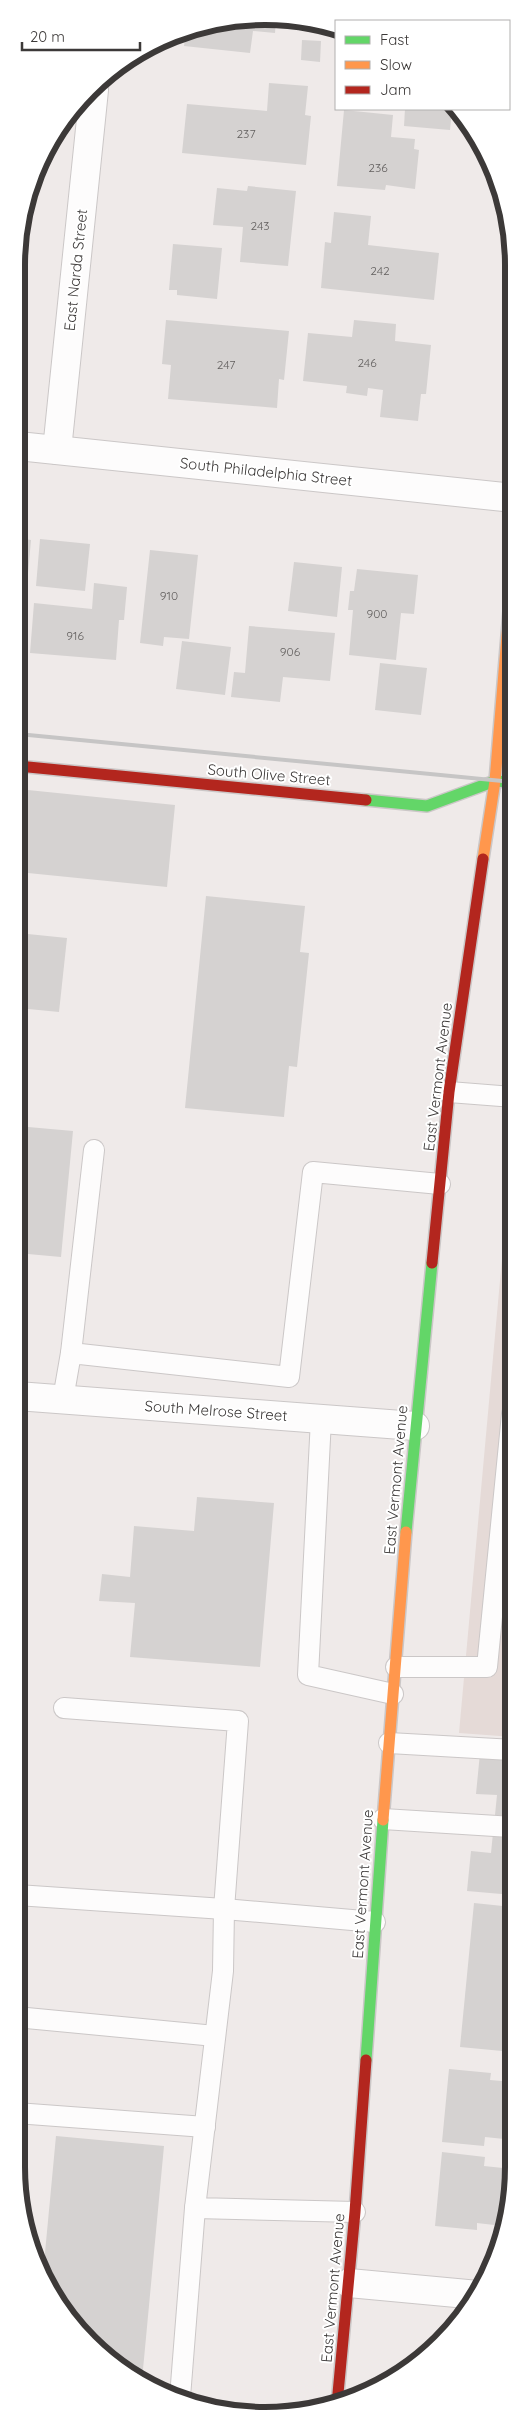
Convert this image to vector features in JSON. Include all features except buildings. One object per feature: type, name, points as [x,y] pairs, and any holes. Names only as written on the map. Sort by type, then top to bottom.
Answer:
[{"type":"street","name":"East Narda Street","points":[[57,450],[93,97]]},
{"type":"street","name":"South Philadelphia Street","points":[[25,447],[505,497]]},
{"type":"street","name":"East Vermont Avenue","points":[[338,2395],[355,2212],[375,1922],[415,1426],[449,1092],[495,781],[505,660]]},
{"type":"street","name":"South Olive Street","points":[[25,767],[427,806],[495,781],[505,782]]},
{"type":"street","name":"South Melrose Street","points":[[25,1397],[415,1426]]},
{"type":"street","points":[[349,2283],[469,2294]]},
{"type":"lane","points":[[449,1092],[505,1096]]},
{"type":"lane","points":[[63,1399],[71,1353],[94,1150]]},
{"type":"lane","points":[[71,1353],[289,1377],[313,1172],[440,1184]]},
{"type":"lane","points":[[321,1419],[308,1675],[393,1694]]},
{"type":"lane","points":[[396,1667],[488,1667],[505,1488]]},
{"type":"lane","points":[[64,1708],[238,1720],[224,1909],[223,1971],[195,2208],[180,2391]]},
{"type":"lane","points":[[389,1743],[505,1750]]},
{"type":"lane","points":[[383,1819],[505,1827]]},
{"type":"lane","points":[[25,1896],[224,1909],[375,1922]]},
{"type":"lane","points":[[25,2017],[215,2036]]},
{"type":"lane","points":[[25,2114],[205,2127]]},
{"type":"lane","points":[[195,2208],[355,2212]]},
{"type":"shaded area","points":[[505,1225],[505,1736],[459,1733]]},
{"type":"railway","points":[[25,735],[505,781]]},
{"type":"traffic: fast","points":[[366,800],[427,806],[495,781],[505,782]]},
{"type":"traffic: fast","points":[[406,1532],[432,1263]]},
{"type":"traffic: fast","points":[[366,2060],[383,1820]]},
{"type":"traffic: slow","points":[[483,859],[495,781],[505,660]]},
{"type":"traffic: slow","points":[[383,1820],[406,1532]]},
{"type":"traffic: jam","points":[[25,767],[366,800]]},
{"type":"traffic: jam","points":[[432,1263],[449,1092],[483,859]]},
{"type":"traffic: jam","points":[[338,2395],[355,2212],[366,2060]]}]
